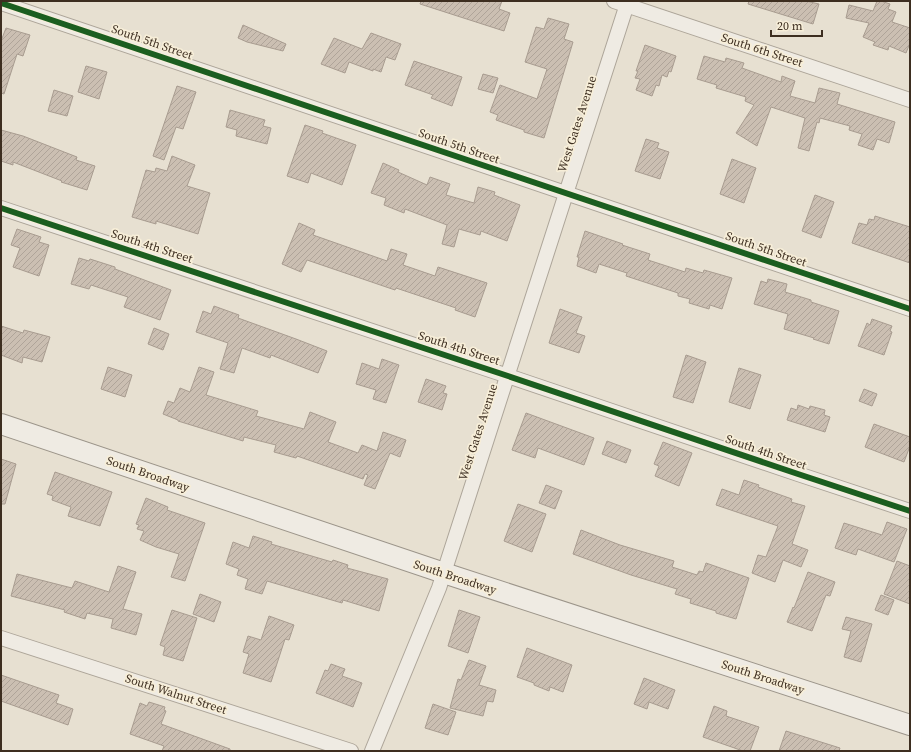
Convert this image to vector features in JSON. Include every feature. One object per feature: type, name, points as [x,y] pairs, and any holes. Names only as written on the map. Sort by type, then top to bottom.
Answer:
[{"type":"street","name":"South 6th Street","points":[[623,2],[910,100]]},
{"type":"street","name":"West Gates Avenue","points":[[372,751],[439,588],[566,194],[623,2]]},
{"type":"street","name":"South 5th Street","points":[[1,3],[910,309]]},
{"type":"street","name":"South 4th Street","points":[[1,208],[910,511]]},
{"type":"street","name":"South Broadway","points":[[1,424],[444,573],[910,725]]},
{"type":"street","name":"South Walnut Street","points":[[1,638],[351,751]]},
{"type":"building","points":[[421,1],[502,1],[499,9],[510,13],[504,31],[420,4]]},
{"type":"building","points":[[749,1],[806,1],[819,4],[813,24],[748,4]]},
{"type":"building","points":[[877,1],[890,4],[888,9],[896,12],[892,22],[910,28],[910,43],[906,53],[889,46],[888,50],[873,45],[875,42],[863,37],[869,23],[846,18],[849,5],[873,11]]},
{"type":"building","points":[[548,18],[569,24],[564,39],[573,42],[544,138],[524,132],[524,130],[496,120],[498,115],[490,112],[500,85],[537,99],[547,69],[525,62],[536,27],[544,29]]},
{"type":"building","points":[[243,25],[286,44],[283,51],[247,42],[238,38]]},
{"type":"building","points":[[6,28],[30,35],[23,56],[17,54],[4,94],[1,93],[1,41]]},
{"type":"building","points":[[371,33],[401,44],[395,60],[386,57],[381,72],[373,69],[373,71],[349,62],[345,73],[321,64],[334,38],[362,49]]},
{"type":"building","points":[[645,45],[676,56],[671,72],[669,71],[667,77],[662,75],[659,86],[656,85],[652,96],[636,90],[640,79],[635,78],[638,71],[636,71]]},
{"type":"building","points":[[704,56],[725,62],[726,58],[744,63],[742,68],[781,82],[782,76],[795,81],[790,96],[815,103],[819,88],[840,93],[837,104],[895,122],[889,143],[877,139],[873,150],[858,145],[862,134],[849,130],[850,126],[820,118],[819,123],[817,122],[809,151],[798,148],[805,118],[771,107],[757,146],[736,133],[754,105],[745,101],[746,97],[716,88],[717,85],[697,79]]},
{"type":"building","points":[[414,61],[462,77],[452,106],[431,98],[433,95],[405,85]]},
{"type":"building","points":[[86,66],[107,72],[99,99],[78,92]]},
{"type":"building","points":[[483,74],[498,78],[493,93],[478,89]]},
{"type":"building","points":[[177,86],[196,92],[183,129],[176,127],[164,160],[153,156]]},
{"type":"building","points":[[54,90],[73,96],[67,116],[48,111]]},
{"type":"building","points":[[230,110],[265,120],[263,126],[271,128],[267,144],[236,136],[237,130],[226,127]]},
{"type":"building","points":[[305,125],[323,131],[322,133],[356,145],[342,185],[311,173],[308,183],[287,176]]},
{"type":"building","points":[[1,130],[23,136],[77,157],[76,160],[95,166],[87,190],[61,182],[62,181],[13,162],[13,165],[1,161]]},
{"type":"building","points":[[646,139],[659,143],[657,148],[669,152],[660,179],[635,171]]},
{"type":"building","points":[[172,156],[195,165],[187,186],[210,193],[198,234],[156,221],[156,224],[132,217],[146,170],[155,172],[156,168],[167,171]]},
{"type":"building","points":[[732,159],[756,168],[744,203],[720,194]]},
{"type":"building","points":[[383,163],[399,170],[398,172],[427,185],[430,177],[450,184],[446,195],[474,203],[478,187],[495,192],[494,195],[520,205],[507,241],[481,231],[480,235],[459,229],[454,247],[442,244],[447,225],[405,209],[404,213],[384,205],[386,198],[371,193]]},
{"type":"building","points":[[815,195],[834,202],[821,238],[802,231]]},
{"type":"building","points":[[875,216],[910,227],[910,263],[852,243],[859,223],[867,225],[869,219],[874,220]]},
{"type":"building","points":[[299,223],[315,230],[313,235],[387,261],[391,249],[407,254],[403,265],[435,276],[438,267],[487,283],[475,317],[455,310],[456,308],[396,288],[395,290],[307,260],[301,272],[282,264]]},
{"type":"building","points":[[17,229],[41,237],[39,242],[49,245],[39,276],[13,267],[20,248],[11,245]]},
{"type":"building","points":[[585,231],[650,254],[648,260],[685,272],[686,268],[703,273],[704,270],[732,278],[722,309],[710,305],[709,309],[689,303],[690,299],[678,296],[678,293],[626,276],[627,273],[599,264],[596,273],[577,266],[579,257],[577,257]]},
{"type":"building","points":[[79,258],[89,261],[90,259],[115,267],[115,269],[171,290],[160,320],[124,307],[128,297],[91,285],[89,289],[71,284]]},
{"type":"building","points":[[768,279],[787,284],[785,292],[839,311],[829,344],[784,329],[788,314],[754,304],[761,281],[767,283]]},
{"type":"building","points":[[214,306],[239,315],[238,318],[327,351],[318,373],[271,355],[270,358],[242,348],[234,373],[220,369],[228,343],[196,332],[203,311],[211,314]]},
{"type":"building","points":[[560,309],[582,317],[576,333],[585,336],[579,353],[549,343]]},
{"type":"building","points":[[872,319],[892,326],[890,331],[892,332],[884,355],[858,346],[867,323],[870,325]]},
{"type":"building","points":[[1,326],[23,333],[24,330],[50,337],[42,362],[23,357],[22,363],[1,355]]},
{"type":"building","points":[[154,328],[169,334],[163,350],[148,344]]},
{"type":"building","points":[[686,355],[706,362],[693,403],[673,397]]},
{"type":"building","points":[[382,359],[399,365],[386,403],[373,399],[376,390],[356,384],[362,363],[379,369]]},
{"type":"building","points":[[108,367],[132,375],[125,397],[101,389]]},
{"type":"building","points":[[199,367],[214,372],[206,395],[258,411],[256,416],[304,429],[310,412],[336,422],[328,442],[358,453],[362,445],[377,451],[383,432],[406,440],[400,457],[390,453],[375,489],[364,485],[368,475],[365,474],[363,479],[297,456],[296,458],[274,452],[276,445],[244,437],[243,441],[178,421],[163,414],[168,401],[174,403],[180,388],[190,392]]},
{"type":"building","points":[[739,368],[761,375],[750,409],[729,402]]},
{"type":"building","points":[[426,379],[446,386],[443,393],[447,394],[442,410],[418,402]]},
{"type":"building","points":[[864,389],[877,394],[872,406],[859,401]]},
{"type":"building","points":[[798,405],[809,409],[810,406],[825,410],[824,415],[830,417],[825,432],[787,420],[791,408],[797,410]]},
{"type":"building","points":[[526,413],[594,438],[584,465],[538,448],[535,458],[512,450]]},
{"type":"building","points":[[874,424],[910,437],[910,446],[904,462],[865,447]]},
{"type":"building","points":[[607,441],[631,450],[626,463],[602,454]]},
{"type":"building","points":[[663,442],[692,453],[679,486],[655,476],[659,466],[654,464]]},
{"type":"building","points":[[1,459],[16,464],[5,504],[1,504]]},
{"type":"building","points":[[55,472],[112,492],[100,526],[68,516],[71,507],[52,500],[53,496],[47,494]]},
{"type":"building","points":[[744,480],[759,485],[758,487],[792,499],[791,502],[805,506],[792,544],[808,550],[801,567],[783,560],[775,582],[752,573],[758,555],[766,557],[778,526],[716,505],[722,489],[739,495]]},
{"type":"building","points":[[546,485],[562,491],[555,509],[539,503]]},
{"type":"building","points":[[146,498],[168,507],[167,510],[205,523],[185,581],[171,577],[179,554],[140,540],[144,531],[137,529],[139,525],[136,524]]},
{"type":"building","points":[[518,504],[546,514],[532,552],[504,541]]},
{"type":"building","points":[[887,522],[907,529],[894,562],[858,549],[856,555],[835,548],[844,523],[882,535]]},
{"type":"building","points":[[581,530],[620,545],[674,561],[672,567],[697,575],[699,571],[703,572],[706,563],[749,578],[736,619],[690,603],[691,599],[675,594],[677,589],[631,575],[573,554]]},
{"type":"building","points":[[253,536],[272,542],[271,544],[332,562],[333,560],[348,565],[347,568],[388,579],[379,611],[343,600],[342,603],[267,581],[262,594],[245,589],[248,579],[237,575],[239,569],[226,564],[233,542],[249,548]]},
{"type":"building","points":[[897,561],[910,566],[910,604],[884,594]]},
{"type":"building","points":[[118,566],[136,572],[123,609],[142,614],[136,635],[111,628],[113,619],[87,613],[85,619],[64,612],[65,610],[11,596],[17,574],[72,588],[75,581],[109,592]]},
{"type":"building","points":[[808,572],[835,582],[830,596],[826,595],[812,631],[787,622]]},
{"type":"building","points":[[200,594],[221,602],[214,622],[193,614]]},
{"type":"building","points":[[881,595],[894,600],[888,615],[875,610]]},
{"type":"building","points":[[172,610],[197,618],[183,661],[163,655],[165,647],[160,645]]},
{"type":"building","points":[[459,610],[480,617],[468,653],[448,646]]},
{"type":"building","points":[[269,616],[294,625],[289,640],[285,639],[271,682],[243,673],[249,654],[243,652],[248,636],[261,640]]},
{"type":"building","points":[[846,617],[872,624],[861,662],[844,657],[851,631],[842,629]]},
{"type":"building","points":[[527,648],[572,665],[563,692],[550,687],[549,691],[534,685],[534,683],[517,677]]},
{"type":"building","points":[[469,660],[486,666],[479,685],[496,690],[493,702],[487,701],[483,716],[450,708],[458,679],[461,680]]},
{"type":"building","points":[[331,664],[345,669],[342,676],[362,683],[353,707],[316,693],[325,670],[328,671]]},
{"type":"building","points":[[1,675],[59,695],[56,703],[73,709],[68,725],[1,701]]},
{"type":"building","points":[[644,678],[675,690],[668,709],[649,702],[647,709],[634,704]]},
{"type":"building","points":[[149,702],[165,707],[164,710],[166,711],[161,724],[230,749],[230,751],[162,751],[164,746],[130,734],[140,703],[147,706]]},
{"type":"building","points":[[433,704],[456,712],[448,735],[425,728]]},
{"type":"building","points":[[714,706],[727,711],[726,716],[759,727],[750,751],[743,751],[703,737]]},
{"type":"building","points":[[786,731],[840,748],[839,751],[779,751]]},
{"type":"cycle path","points":[[1,3],[910,309]]},
{"type":"cycle path","points":[[1,208],[910,511]]}]
